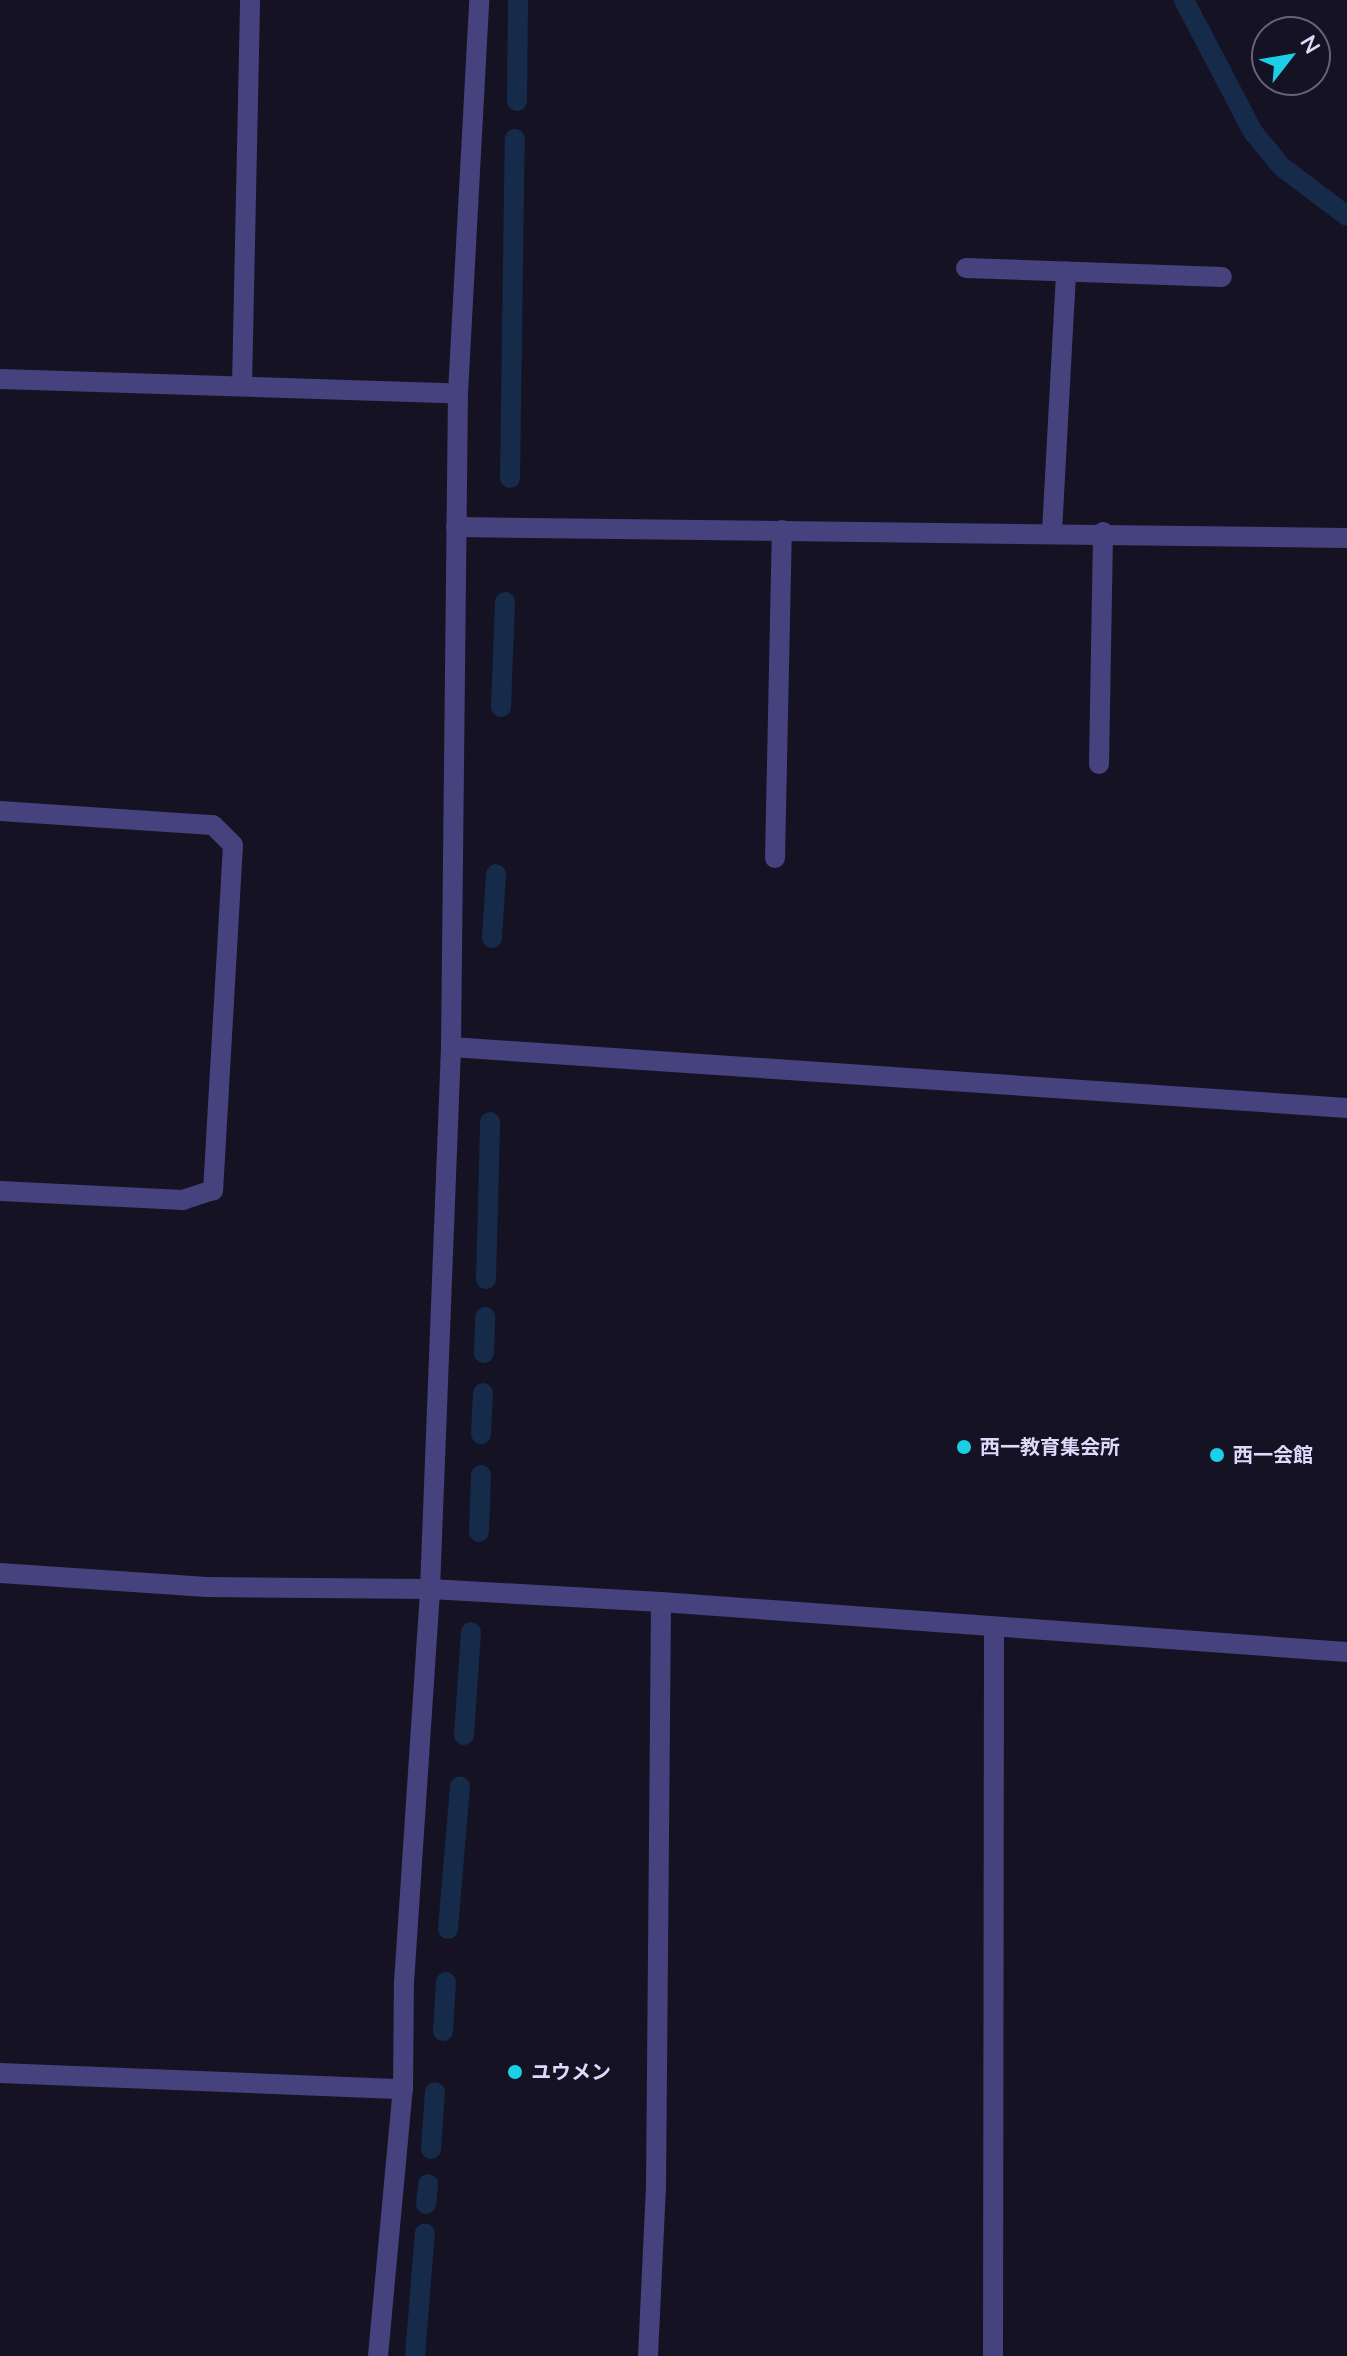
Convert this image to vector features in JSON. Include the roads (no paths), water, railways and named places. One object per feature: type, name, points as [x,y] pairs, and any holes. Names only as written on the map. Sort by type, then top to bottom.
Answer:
[{"type":"street","points":[[242,386],[250,0]]},
{"type":"street","points":[[378,2356],[403,2089],[404,1983],[430,1589],[451,1047],[458,393],[479,0]]},
{"type":"street","points":[[966,268],[1222,277]]},
{"type":"street","points":[[1052,532],[1066,271]]},
{"type":"street","points":[[0,379],[458,393]]},
{"type":"street","points":[[456,527],[1103,532],[1347,538]]},
{"type":"street","points":[[775,858],[782,530]]},
{"type":"street","points":[[1099,764],[1103,532]]},
{"type":"street","points":[[0,811],[213,825],[233,845],[213,1190],[183,1200],[0,1191]]},
{"type":"street","points":[[451,1047],[1347,1108]]},
{"type":"street","points":[[0,1573],[207,1587],[430,1589],[661,1602],[1347,1652]]},
{"type":"street","points":[[648,2356],[656,2187],[661,1602]]},
{"type":"street","points":[[993,2356],[994,1628]]},
{"type":"street","points":[[0,2073],[403,2089]]},
{"type":"waterway","points":[[517,101],[518,0]]},
{"type":"waterway","points":[[1184,0],[1253,132],[1282,167],[1347,216]]},
{"type":"waterway","points":[[510,478],[515,139]]},
{"type":"waterway","points":[[501,707],[505,602]]},
{"type":"waterway","points":[[492,938],[496,874]]},
{"type":"waterway","points":[[486,1279],[490,1122]]},
{"type":"waterway","points":[[484,1353],[485,1317]]},
{"type":"waterway","points":[[481,1434],[483,1393]]},
{"type":"waterway","points":[[479,1532],[481,1475]]},
{"type":"waterway","points":[[464,1735],[471,1632]]},
{"type":"waterway","points":[[448,1929],[460,1787]]},
{"type":"waterway","points":[[443,2031],[446,1982]]},
{"type":"waterway","points":[[431,2149],[435,2092]]},
{"type":"waterway","points":[[426,2204],[428,2184]]},
{"type":"waterway","points":[[415,2356],[425,2233]]},
{"type":"place","name":"西一教育集会所","points":[[964,1447]]},
{"type":"place","name":"西一会館","points":[[1217,1455]]},
{"type":"place","name":"ユウメン","points":[[515,2072]]}]
